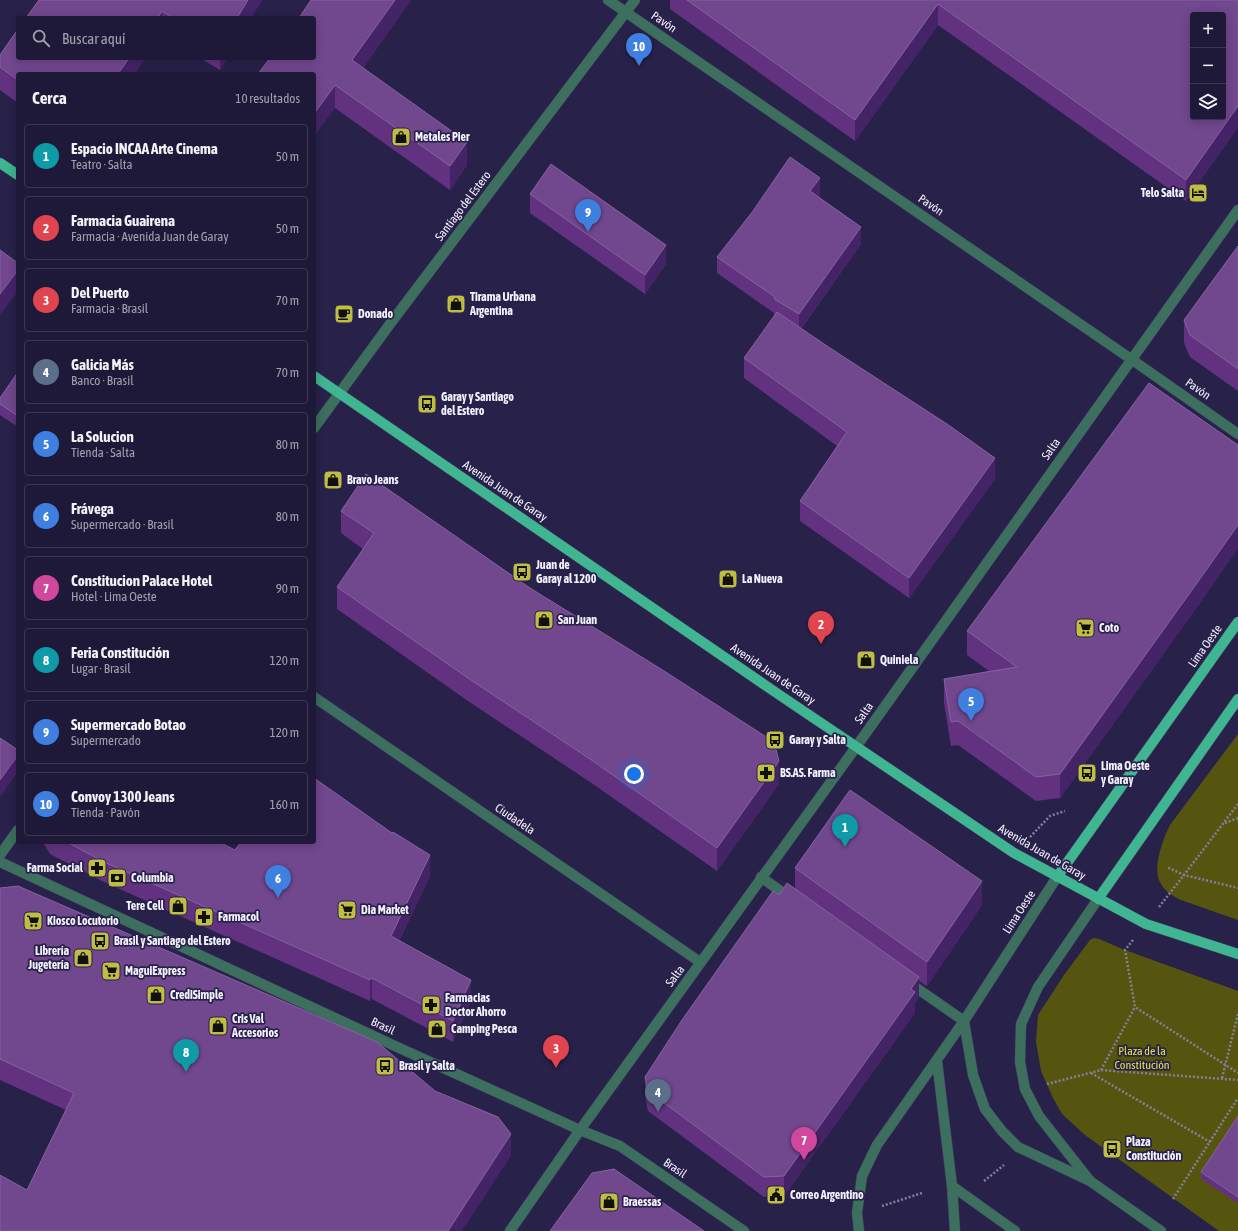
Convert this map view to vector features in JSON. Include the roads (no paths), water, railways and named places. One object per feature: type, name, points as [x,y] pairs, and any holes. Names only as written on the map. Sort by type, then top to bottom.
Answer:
[{"type":"main road","points":[[0,163],[16,174]]},
{"type":"main road","name":"Avenida Juan de Garay","points":[[316,377],[856,747],[1014,853],[1146,924],[1238,954]]},
{"type":"main road","name":"Lima Oeste","points":[[1057,877],[1238,622]]},
{"type":"main road","points":[[1098,898],[1238,699]]},
{"type":"street","name":"Pavón","points":[[608,0],[1238,434]]},
{"type":"street","name":"Santiago del Estero","points":[[316,425],[390,324],[635,0]]},
{"type":"street","name":"Salta","points":[[510,1231],[580,1130],[856,747],[1238,210]]},
{"type":"street","name":"Ciudadela","points":[[316,698],[700,962]]},
{"type":"street","points":[[0,855],[16,833]]},
{"type":"street","name":"Brasil","points":[[0,862],[395,1046],[580,1130],[620,1146],[744,1231]]},
{"type":"street","points":[[761,877],[799,904]]},
{"type":"street","name":"Lima Oeste","points":[[859,1231],[857,1213],[862,1176],[877,1145],[964,1021],[1057,877]]},
{"type":"street","points":[[1090,1181],[1039,1116],[1026,1089],[1020,1062],[1021,1024],[1038,987],[1098,898]]},
{"type":"street","points":[[900,976],[964,1021],[973,1075],[985,1108],[1002,1131],[1018,1147],[1090,1181],[1161,1231]]},
{"type":"street","points":[[937,1061],[952,1186],[955,1231]]},
{"type":"street","points":[[952,1186],[1015,1231]]},
{"type":"place","name":"Convoy 1300 Jeans","points":[[639,66]]},
{"type":"place","name":"Metales Pier","points":[[401,137]]},
{"type":"place","name":"Telo Salta","points":[[1198,193]]},
{"type":"place","name":"Supermercado Botao","points":[[588,232]]},
{"type":"place","name":"Tirama Urbana Argentina","points":[[456,304]]},
{"type":"place","name":"Donado","points":[[344,314]]},
{"type":"place","name":"Garay y Santiago del Estero","points":[[427,404]]},
{"type":"place","name":"Bravo Jeans","points":[[333,480]]},
{"type":"place","name":"Juan de Garay al 1200","points":[[522,572]]},
{"type":"place","name":"La Nueva","points":[[728,579]]},
{"type":"place","name":"San Juan","points":[[544,620]]},
{"type":"place","name":"Coto","points":[[1085,628]]},
{"type":"place","name":"Farmacia Guairena","points":[[821,644]]},
{"type":"place","name":"Quiniela","points":[[866,660]]},
{"type":"place","name":"La Solucion","points":[[971,721]]},
{"type":"place","name":"Garay y Salta","points":[[775,740]]},
{"type":"place","name":"BS.AS. Farma","points":[[766,773]]},
{"type":"place","name":"Lima Oeste y Garay","points":[[1087,773]]},
{"type":"place","name":"Espacio INCAA Arte Cinema","points":[[845,847]]},
{"type":"place","name":"Farma Social","points":[[97,868]]},
{"type":"place","name":"Columbia","points":[[117,878]]},
{"type":"place","name":"Frávega","points":[[278,898]]},
{"type":"place","name":"Tere Cell","points":[[178,906]]},
{"type":"place","name":"Dia Market","points":[[347,910]]},
{"type":"place","name":"Farmacol","points":[[204,917]]},
{"type":"place","name":"Kiosco Locutorio","points":[[33,921]]},
{"type":"place","name":"Brasil y Santiago del Estero","points":[[100,941]]},
{"type":"place","name":"Librería Jugetería","points":[[83,958]]},
{"type":"place","name":"MaguiExpress","points":[[111,971]]},
{"type":"place","name":"CrediSimple","points":[[156,995]]},
{"type":"place","name":"Farmacias Doctor Ahorro","points":[[431,1005]]},
{"type":"place","name":"Cris Val Accesorios","points":[[218,1026]]},
{"type":"place","name":"Camping Pesca","points":[[437,1029]]},
{"type":"place","name":"Brasil y Salta","points":[[385,1066]]},
{"type":"place","name":"Del Puerto","points":[[556,1068]]},
{"type":"place","name":"Feria Constitución","points":[[186,1072]]},
{"type":"place","name":"Galicia Más","points":[[658,1112]]},
{"type":"place","name":"Plaza Constitución","points":[[1112,1149]]},
{"type":"place","name":"Constitucion Palace Hotel","points":[[804,1160]]},
{"type":"place","name":"Correo Argentino","points":[[776,1195]]},
{"type":"place","name":"Braessas","points":[[609,1202]]},
{"type":"park label","name":"Plaza de la Constitución","points":[[1142,1058]]}]
